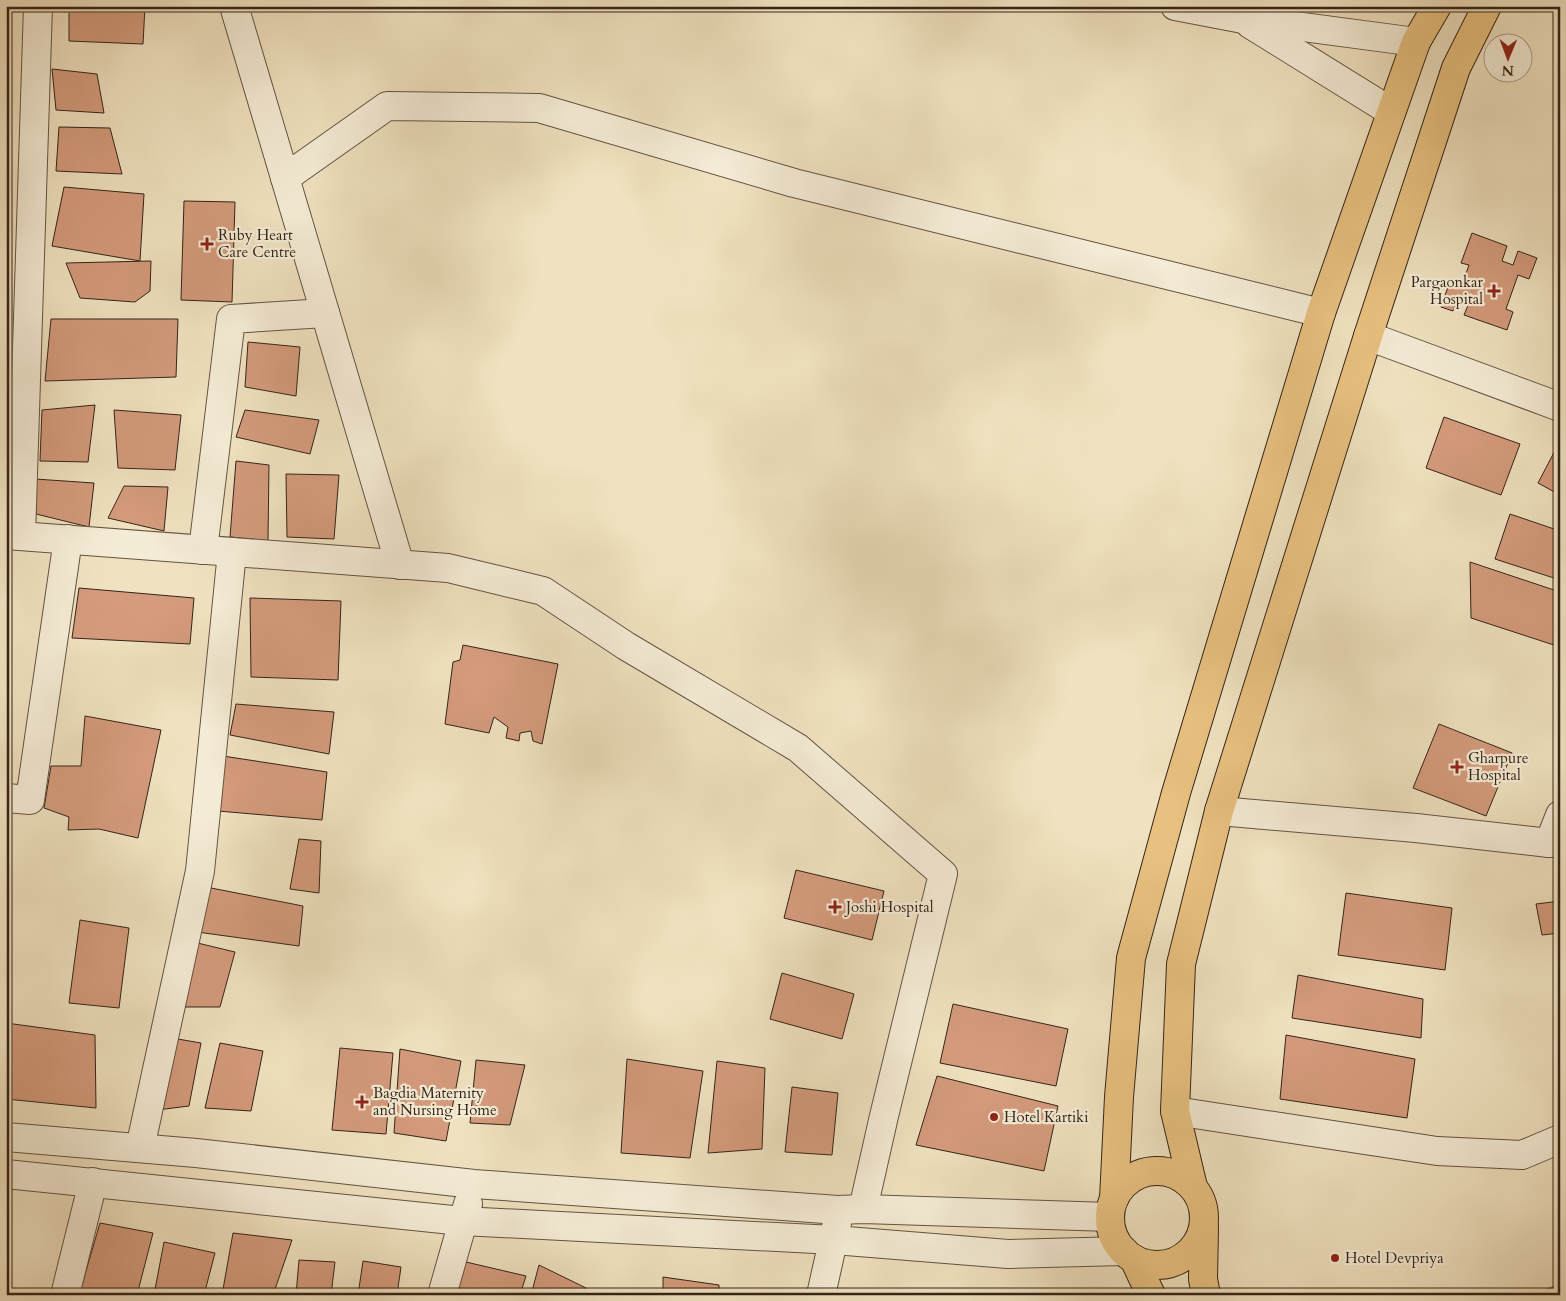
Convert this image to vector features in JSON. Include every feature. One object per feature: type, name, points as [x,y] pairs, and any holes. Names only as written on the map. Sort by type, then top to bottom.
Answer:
[{"type":"main road","points":[[1151,1295],[1129,1255],[1116,1241],[1112,1208],[1131,958],[1176,793],[1321,314],[1390,111],[1416,42],[1437,6]]},
{"type":"main road","points":[[1206,1295],[1203,1279],[1204,1222],[1200,1197],[1193,1186],[1175,1111],[1181,964],[1219,811],[1368,336],[1456,68],[1487,6]]},
{"type":"main road","points":[[1112,1208],[1122,1186],[1134,1176],[1150,1171],[1166,1172],[1180,1177],[1193,1186]]},
{"type":"main road","points":[[1129,1255],[1149,1264],[1164,1264],[1179,1260],[1192,1250],[1201,1237],[1204,1222]]},
{"type":"street","points":[[38,6],[13,536],[448,568],[543,591],[626,646],[798,748],[943,874],[884,1116],[851,1210],[834,1240],[821,1295]]},
{"type":"street","points":[[234,6],[400,564]]},
{"type":"street","points":[[1175,6],[1243,19],[1416,42]]},
{"type":"street","points":[[1243,19],[1390,111]]},
{"type":"street","points":[[285,178],[387,106],[539,108],[794,183],[1321,314]]},
{"type":"street","points":[[203,550],[231,319],[325,313]]},
{"type":"street","points":[[1368,336],[1560,407]]},
{"type":"street","points":[[6,798],[30,800],[68,540]]},
{"type":"street","points":[[140,1148],[200,871],[232,552]]},
{"type":"street","points":[[1219,811],[1416,828],[1554,843],[1560,815]]},
{"type":"street","points":[[1175,1111],[1437,1151],[1522,1155],[1560,1139]]},
{"type":"street","points":[[6,1137],[140,1148],[474,1184],[851,1210],[1112,1208]]},
{"type":"street","points":[[6,1174],[462,1221],[834,1240],[1008,1254],[1129,1255]]},
{"type":"street","points":[[65,1295],[93,1182]]},
{"type":"street","points":[[442,1295],[474,1184]]},
{"type":"building","points":[[69,6],[145,6],[143,44],[69,41]]},
{"type":"building","points":[[52,69],[97,74],[104,113],[56,110]]},
{"type":"building","points":[[59,127],[110,128],[122,174],[56,171]]},
{"type":"building","points":[[64,187],[144,194],[140,261],[52,246]]},
{"type":"building","points":[[184,201],[235,202],[232,302],[181,300]]},
{"type":"building","points":[[1472,233],[1507,246],[1502,261],[1513,265],[1518,251],[1537,258],[1529,279],[1518,275],[1506,309],[1513,312],[1507,330],[1464,315],[1469,303],[1458,298],[1453,311],[1441,307],[1449,284],[1461,288],[1469,265],[1461,263]]},
{"type":"building","points":[[151,261],[150,291],[135,302],[80,298],[66,263]]},
{"type":"building","points":[[51,319],[178,319],[176,377],[45,381]]},
{"type":"building","points":[[248,342],[300,347],[296,396],[245,387]]},
{"type":"building","points":[[95,405],[88,462],[40,461],[42,410]]},
{"type":"building","points":[[114,410],[181,415],[175,470],[118,468]]},
{"type":"building","points":[[245,410],[319,420],[310,454],[236,437]]},
{"type":"building","points":[[1444,417],[1520,444],[1501,495],[1426,468]]},
{"type":"building","points":[[1560,441],[1560,495],[1538,483]]},
{"type":"building","points":[[236,461],[269,465],[268,541],[230,537]]},
{"type":"building","points":[[286,474],[339,475],[334,539],[287,537]]},
{"type":"building","points":[[35,479],[94,483],[89,527],[36,514]]},
{"type":"building","points":[[124,486],[168,487],[164,531],[108,518]]},
{"type":"building","points":[[1510,514],[1560,531],[1560,580],[1495,559]]},
{"type":"building","points":[[1470,562],[1560,592],[1560,647],[1471,618]]},
{"type":"building","points":[[79,588],[194,598],[190,644],[72,638]]},
{"type":"building","points":[[250,598],[341,601],[338,680],[251,677]]},
{"type":"building","points":[[463,645],[558,664],[542,744],[533,741],[531,731],[520,733],[519,741],[506,738],[508,727],[494,717],[489,733],[445,724],[453,662],[460,660]]},
{"type":"building","points":[[236,704],[334,712],[329,754],[230,735]]},
{"type":"building","points":[[85,716],[161,730],[138,838],[99,829],[68,830],[69,817],[44,808],[51,766],[81,766]]},
{"type":"building","points":[[1439,724],[1512,753],[1486,816],[1413,788]]},
{"type":"building","points":[[223,756],[327,772],[322,820],[218,811]]},
{"type":"building","points":[[299,839],[321,841],[319,893],[290,889]]},
{"type":"building","points":[[796,870],[884,891],[872,940],[784,918]]},
{"type":"building","points":[[206,887],[303,906],[299,946],[197,932]]},
{"type":"building","points":[[1346,893],[1452,908],[1445,970],[1338,955]]},
{"type":"building","points":[[1560,901],[1560,933],[1542,935],[1536,904]]},
{"type":"building","points":[[80,920],[129,928],[119,1008],[69,1003]]},
{"type":"building","points":[[185,940],[235,952],[220,1007],[171,1007]]},
{"type":"building","points":[[782,973],[854,994],[842,1039],[770,1019]]},
{"type":"building","points":[[1298,975],[1423,999],[1421,1038],[1292,1018]]},
{"type":"building","points":[[953,1004],[1068,1029],[1056,1086],[940,1063]]},
{"type":"building","points":[[6,1023],[95,1035],[96,1108],[6,1099]]},
{"type":"building","points":[[1286,1035],[1415,1059],[1407,1118],[1280,1099]]},
{"type":"building","points":[[172,1038],[201,1043],[189,1106],[157,1110]]},
{"type":"building","points":[[220,1043],[263,1051],[251,1111],[205,1108]]},
{"type":"building","points":[[1560,1047],[1560,1061],[1555,1048]]},
{"type":"building","points":[[340,1048],[393,1053],[386,1134],[332,1130]]},
{"type":"building","points":[[400,1049],[461,1061],[446,1141],[394,1133]]},
{"type":"building","points":[[627,1059],[703,1071],[690,1158],[621,1153]]},
{"type":"building","points":[[476,1060],[525,1065],[510,1125],[470,1123]]},
{"type":"building","points":[[717,1061],[765,1068],[762,1149],[708,1153]]},
{"type":"building","points":[[937,1076],[1058,1106],[1044,1171],[916,1145]]},
{"type":"building","points":[[792,1087],[838,1093],[832,1155],[785,1152]]},
{"type":"building","points":[[100,1223],[153,1233],[137,1295],[79,1295]]},
{"type":"building","points":[[233,1233],[292,1240],[273,1295],[222,1295]]},
{"type":"building","points":[[164,1242],[215,1253],[204,1295],[154,1295]]},
{"type":"building","points":[[299,1260],[335,1262],[331,1295],[296,1295]]},
{"type":"building","points":[[363,1261],[401,1267],[397,1295],[358,1295]]},
{"type":"building","points":[[466,1262],[526,1276],[520,1295],[456,1295]]},
{"type":"building","points":[[539,1265],[586,1288],[584,1295],[531,1295]]},
{"type":"building","points":[[663,1277],[719,1285],[719,1295],[663,1295]]},
{"type":"waterway","points":[[1542,1295],[1560,1288]]},
{"type":"place","name":"Ruby Heart Care Centre","points":[[207,244]]},
{"type":"place","name":"Pargaonkar Hospital","points":[[1494,291]]},
{"type":"place","name":"Gharpure Hospital","points":[[1457,767]]},
{"type":"place","name":"Joshi Hospital","points":[[835,907]]},
{"type":"place","name":"Bagdia Maternity and Nursing Home","points":[[362,1102]]},
{"type":"place","name":"Hotel Kartiki","points":[[994,1117]]},
{"type":"place","name":"Hotel Devpriya","points":[[1335,1258]]}]
